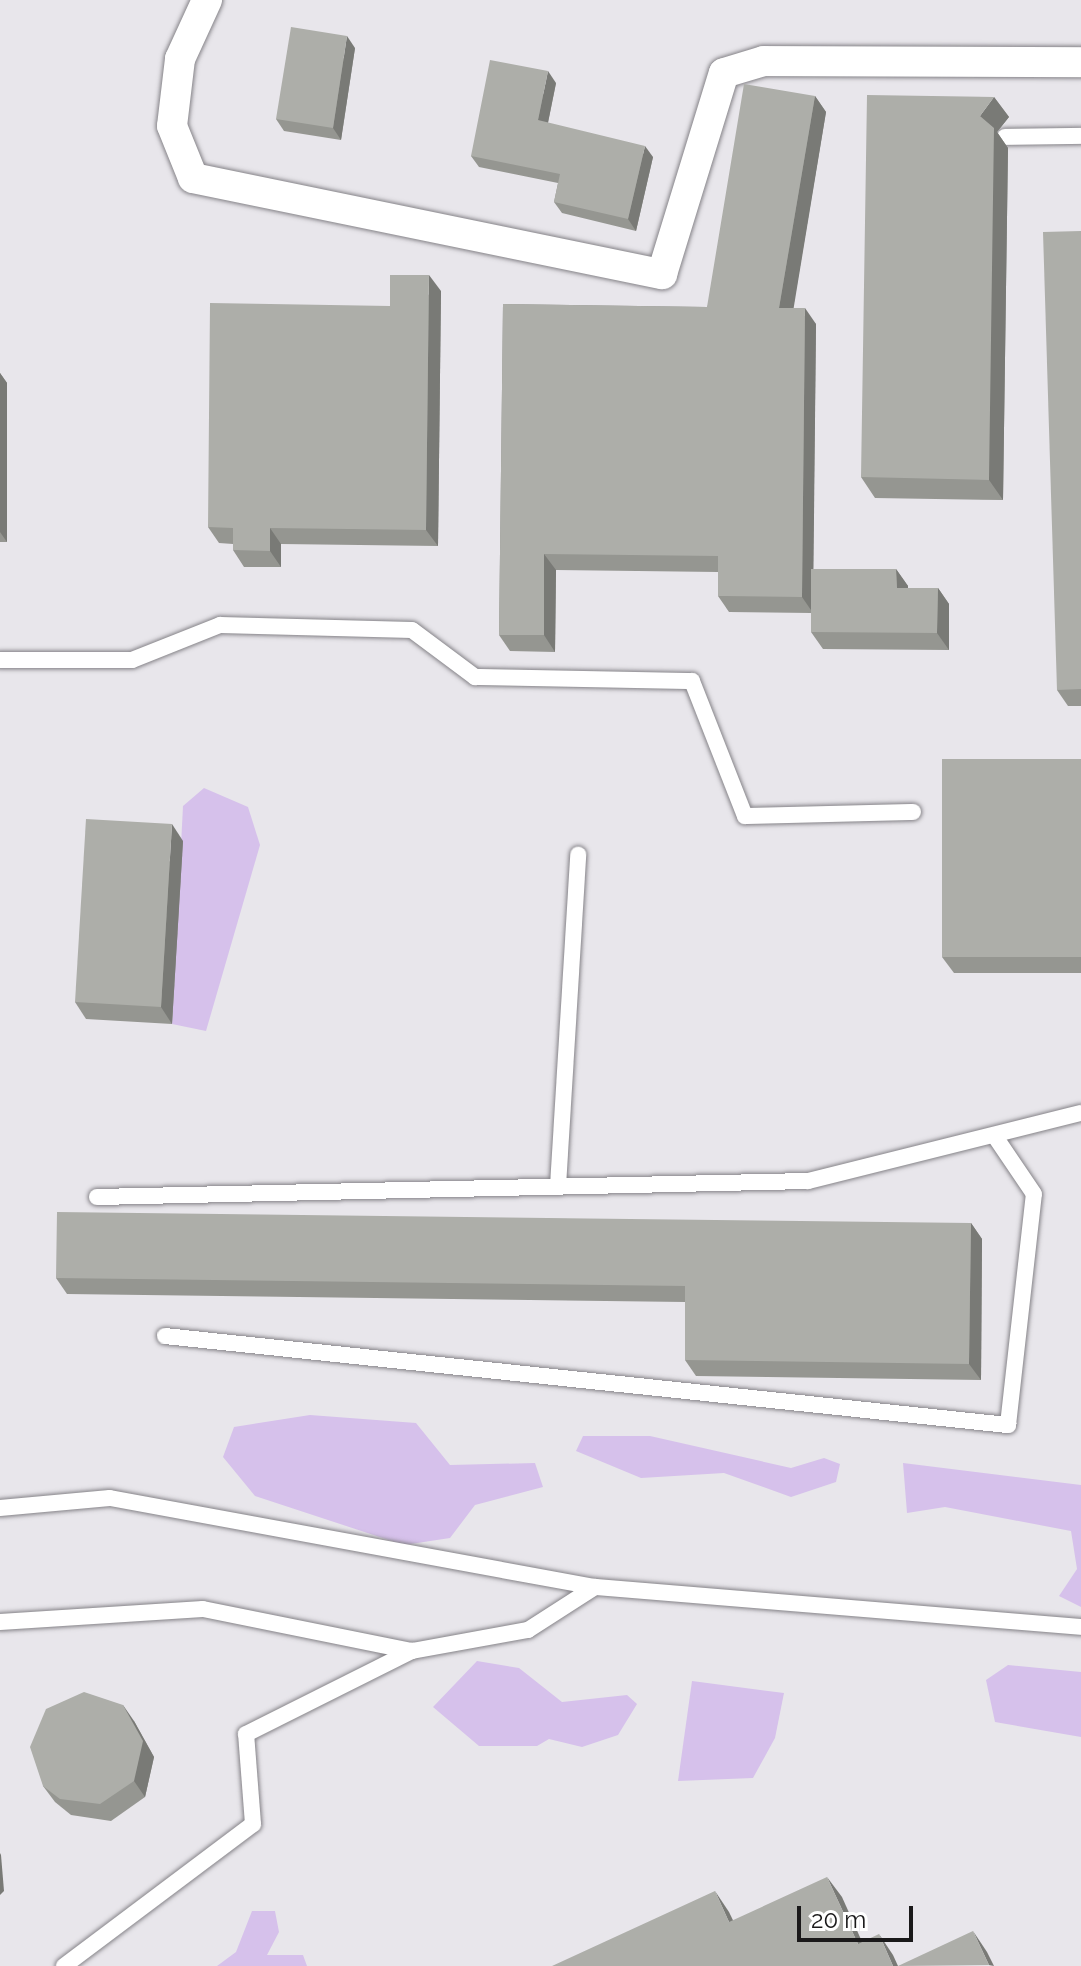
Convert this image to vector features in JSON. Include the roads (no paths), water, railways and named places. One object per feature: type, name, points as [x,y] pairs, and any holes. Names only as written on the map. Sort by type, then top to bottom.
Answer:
[{"type":"street","points":[[207,0],[180,59],[172,126],[193,178],[662,274],[724,73],[764,61],[1081,62]]},
{"type":"lane","points":[[1005,137],[1081,136]]},
{"type":"lane","points":[[0,660],[132,660],[220,625],[412,630],[475,677],[692,681],[745,816],[913,812]]},
{"type":"lane","points":[[558,1186],[578,855]]},
{"type":"lane","points":[[97,1197],[808,1181],[1081,1113]]},
{"type":"lane","points":[[165,1336],[1008,1425],[1034,1194],[994,1135]]},
{"type":"lane","points":[[0,1508],[110,1498],[595,1587],[1081,1627]]},
{"type":"lane","points":[[64,1966],[253,1824],[246,1734],[412,1651],[528,1630],[595,1587]]},
{"type":"lane","points":[[0,1622],[203,1609],[412,1651]]}]
